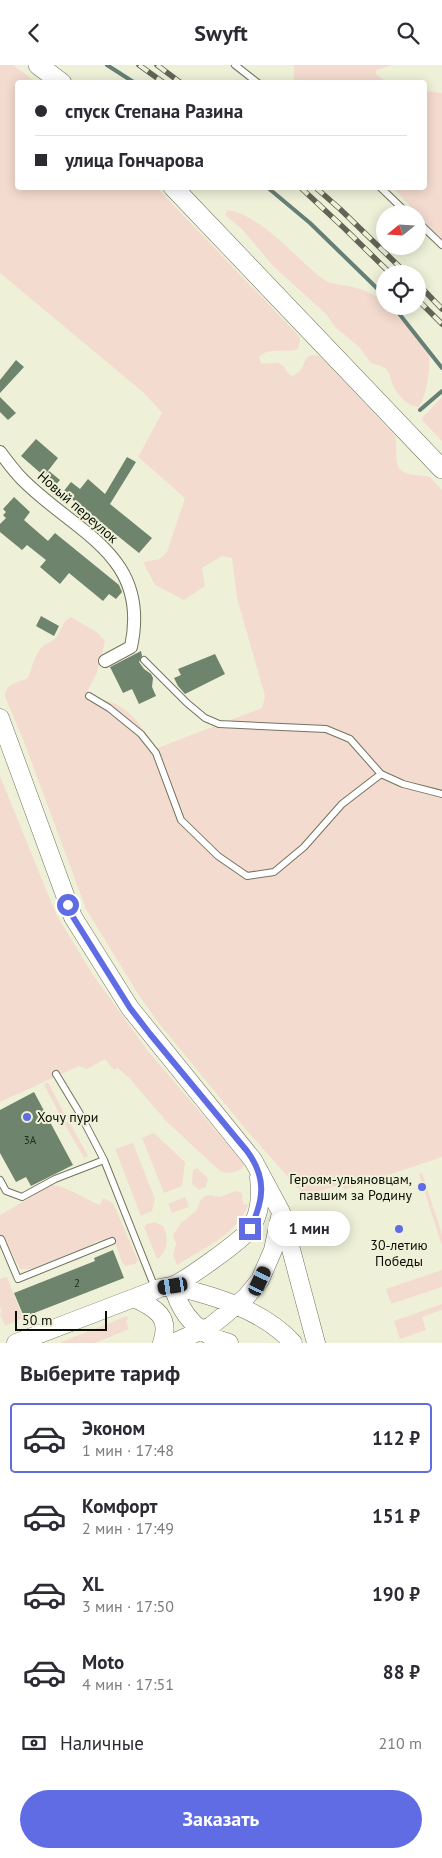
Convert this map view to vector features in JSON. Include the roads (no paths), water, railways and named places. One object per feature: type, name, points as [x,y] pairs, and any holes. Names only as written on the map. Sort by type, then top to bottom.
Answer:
[{"type":"main road","points":[[38,65],[58,80]]},
{"type":"main road","points":[[176,190],[442,469]]},
{"type":"main road","points":[[0,718],[73,917],[130,1008],[247,1151],[281,1212],[316,1343]]},
{"type":"main road","points":[[16,1343],[164,1288],[232,1245],[250,1229],[256,1218],[262,1197],[258,1168]]},
{"type":"main road","points":[[172,1343],[201,1332],[218,1321],[260,1281],[273,1250],[281,1212]]},
{"type":"main road","points":[[164,1288],[215,1297],[236,1305],[281,1330],[293,1343]]},
{"type":"main road","points":[[164,1288],[176,1298],[184,1312],[201,1332],[217,1340],[229,1343]]},
{"type":"main road","points":[[134,1298],[150,1306],[160,1314],[166,1327],[162,1343]]},
{"type":"street","name":"Новый переулок","points":[[0,452],[23,479],[109,553],[124,575],[132,594],[135,609],[131,647],[105,661]]},
{"type":"lane","points":[[235,65],[254,80]]},
{"type":"lane","points":[[383,190],[399,205]]},
{"type":"lane","points":[[426,230],[442,245]]},
{"type":"lane","points":[[144,660],[187,703],[205,718],[219,724],[326,729],[350,739],[381,774],[403,784],[442,793]]},
{"type":"lane","points":[[89,697],[109,708],[141,734],[156,753],[181,820],[218,856],[247,876],[274,872],[304,847],[342,804],[381,774]]},
{"type":"lane","points":[[56,1075],[79,1112],[104,1160],[164,1288]]},
{"type":"lane","points":[[0,1180],[6,1191],[22,1197],[55,1179],[104,1160]]},
{"type":"lane","points":[[0,1239],[18,1279],[112,1241]]},
{"type":"waterway","points":[[107,65],[130,80]]},
{"type":"waterway","points":[[271,190],[310,223],[376,287]]},
{"type":"waterway","points":[[400,315],[442,368]]},
{"type":"waterway","points":[[420,410],[442,391]]},
{"type":"railway","points":[[139,65],[160,80]]},
{"type":"railway","points":[[157,65],[177,80]]},
{"type":"railway","points":[[303,190],[382,265]]},
{"type":"railway","points":[[318,190],[398,265]]},
{"type":"railway","points":[[426,292],[442,309]]},
{"type":"railway","points":[[426,308],[442,324]]},
{"type":"place","name":"Хочу пури","points":[[27,1117]]},
{"type":"place","name":"Героям-ульяновцам, павшим за Родину","points":[[422,1187]]},
{"type":"place","name":"30-летию Победы","points":[[399,1229]]}]
